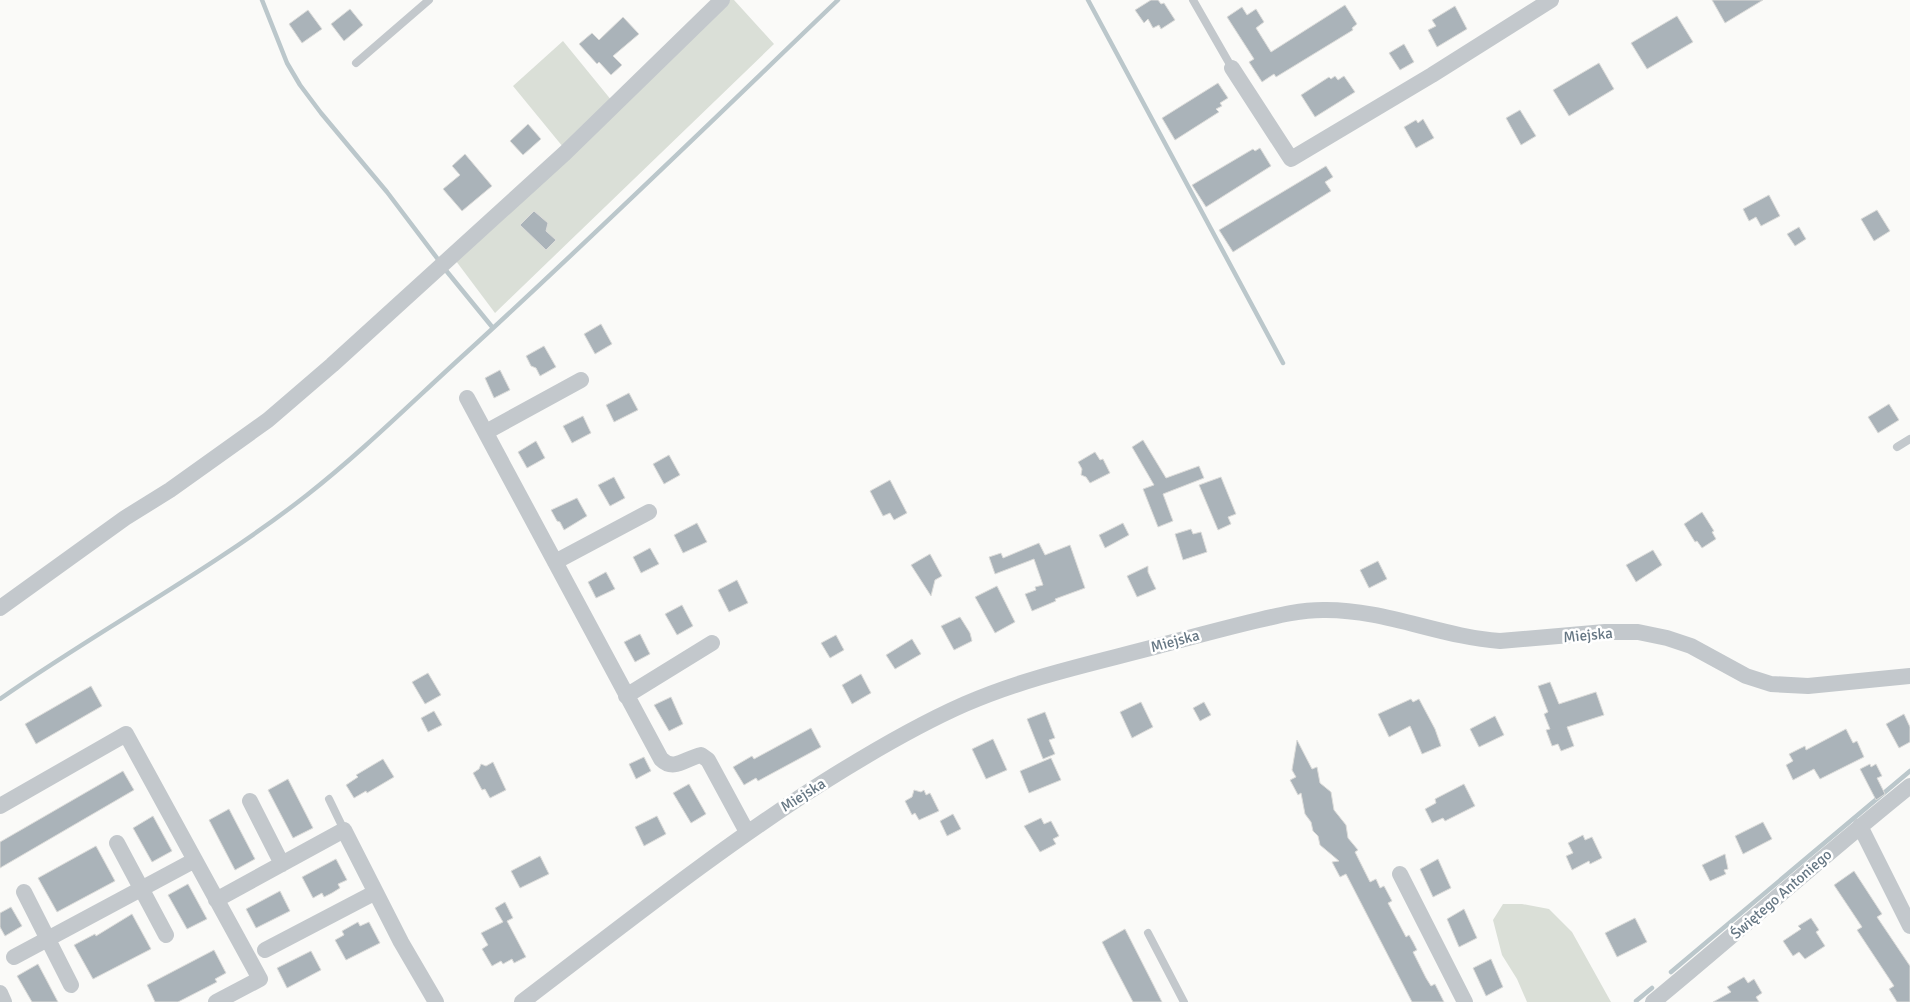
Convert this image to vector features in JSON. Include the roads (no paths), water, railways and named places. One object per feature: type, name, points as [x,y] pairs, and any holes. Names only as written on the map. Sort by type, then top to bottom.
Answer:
[{"type":"street","points":[[0,608],[125,518],[170,490],[268,420],[332,365],[565,153],[722,0]]},
{"type":"street","points":[[1232,68],[1291,158],[1432,75],[1551,0]]},
{"type":"street","points":[[486,432],[581,380]]},
{"type":"street","points":[[467,398],[661,759],[666,765],[674,766],[701,755],[708,760],[747,832]]},
{"type":"street","points":[[555,562],[649,512]]},
{"type":"street","name":"Miejska","points":[[522,1002],[747,832],[871,752],[923,724],[987,695],[1095,662],[1225,628],[1302,611],[1326,610],[1366,614],[1457,635],[1500,641],[1605,632],[1638,632],[1692,646],[1757,680],[1790,686],[1830,685],[1910,676]]},
{"type":"street","points":[[626,696],[712,643]]},
{"type":"street","points":[[0,806],[126,734],[260,979],[216,1002]]},
{"type":"street","name":"Świętego Antoniego","points":[[1652,1002],[1910,786]]},
{"type":"street","points":[[250,801],[282,864]]},
{"type":"street","points":[[1860,826],[1910,926]]},
{"type":"street","points":[[216,900],[344,830],[374,893],[436,1002]]},
{"type":"street","points":[[117,843],[166,935]]},
{"type":"street","points":[[14,957],[195,860]]},
{"type":"street","points":[[1400,874],[1465,1002]]},
{"type":"street","points":[[24,892],[71,985]]},
{"type":"street","points":[[265,950],[374,893]]},
{"type":"street","points":[[0,993],[4,1002]]},
{"type":"lane","points":[[356,63],[429,0]]},
{"type":"lane","points":[[1193,0],[1232,68]]},
{"type":"lane","points":[[1896,447],[1910,439]]},
{"type":"lane","points":[[329,799],[344,830]]},
{"type":"lane","points":[[1148,933],[1184,1002]]},
{"type":"waterway","points":[[262,0],[287,63],[300,85],[387,192],[440,262]]},
{"type":"waterway","points":[[0,699],[232,549],[270,523],[328,478],[561,265],[838,0]]},
{"type":"waterway","points":[[1088,0],[1283,363]]},
{"type":"waterway","points":[[444,268],[493,328]]},
{"type":"waterway","points":[[1671,972],[1910,771]]},
{"type":"waterway","points":[[1636,1001],[1652,988]]}]
